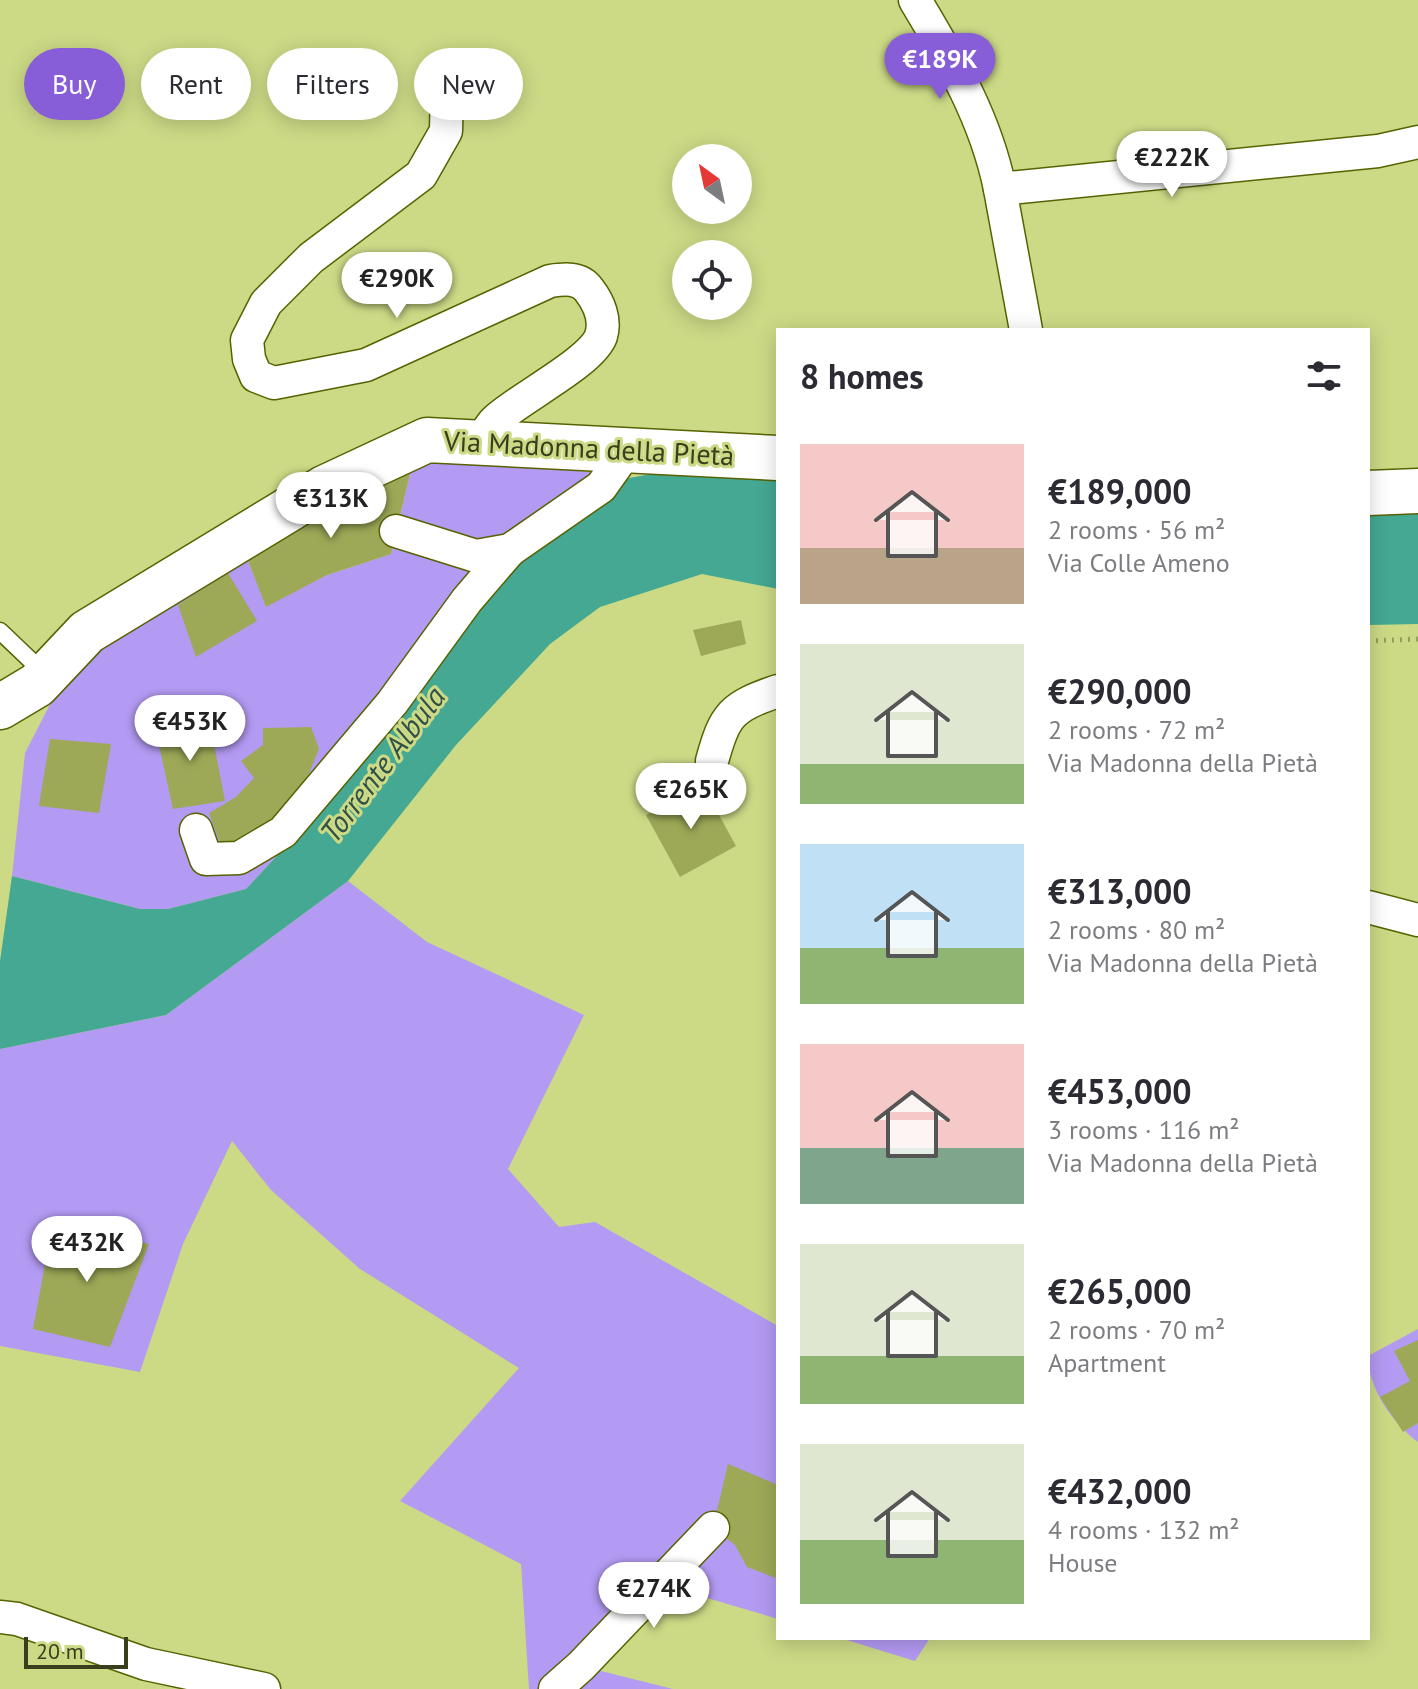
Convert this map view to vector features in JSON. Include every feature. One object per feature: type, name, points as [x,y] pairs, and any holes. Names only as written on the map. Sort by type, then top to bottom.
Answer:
[{"type":"main road","name":"Via Madonna della Pietà","points":[[0,707],[28,692],[87,632],[324,488],[427,440],[482,440],[776,458]]},
{"type":"main road","points":[[1370,493],[1418,491]]},
{"type":"street","points":[[915,0],[955,65],[992,150],[1026,328]]},
{"type":"street","points":[[446,120],[446,131],[421,175],[311,258],[266,303],[247,340],[249,359],[256,376],[274,383],[366,365],[550,281],[569,278],[587,286],[598,303],[603,321],[600,338],[573,364],[494,421],[482,440]]},
{"type":"street","points":[[1000,189],[1378,151],[1418,142]]},
{"type":"street","points":[[196,830],[206,859],[239,858],[283,832],[392,703],[467,600],[510,550],[601,487],[628,449]]},
{"type":"street","points":[[396,531],[476,556],[510,550]]},
{"type":"street","points":[[712,761],[722,724],[747,701],[776,692]]},
{"type":"street","points":[[1370,908],[1418,920]]},
{"type":"street","points":[[555,1689],[581,1666],[713,1528]]},
{"type":"street","points":[[0,1617],[17,1619],[146,1664],[264,1689]]},
{"type":"lane","points":[[0,631],[46,675]]},
{"type":"path","points":[[1370,641],[1418,639]]},
{"type":"shaded area","points":[[438,459],[516,462],[629,478],[509,563],[311,819],[246,889],[168,909],[140,909],[12,876],[25,753],[87,632],[152,612],[192,595],[229,570],[245,553],[266,606],[327,575],[391,554],[412,465]]},
{"type":"shaded area","points":[[348,881],[427,942],[584,1015],[508,1169],[559,1227],[595,1222],[776,1325],[776,1618],[639,1578],[581,1666],[673,1689],[529,1689],[521,1564],[400,1501],[519,1368],[360,1269],[271,1190],[232,1141],[183,1244],[140,1372],[0,1346],[0,1049],[166,1015]]},
{"type":"shaded area","points":[[1418,1329],[1418,1442],[1391,1415],[1377,1393],[1370,1372],[1370,1355]]},
{"type":"shaded area","points":[[847,1640],[929,1640],[915,1661]]},
{"type":"water","name":"Torrente Albula","points":[[663,472],[776,480],[776,589],[702,574],[600,607],[550,644],[456,745],[348,881],[166,1015],[0,1049],[0,961],[12,876],[140,909],[168,909],[246,889],[311,819],[509,563],[629,478]]},
{"type":"water","points":[[1418,511],[1418,624],[1370,625],[1370,514]]},
{"type":"building","points":[[412,465],[391,554],[327,575],[266,607],[245,553]]},
{"type":"building","points":[[228,573],[257,621],[196,657],[178,605]]},
{"type":"building","points":[[741,620],[746,644],[701,656],[693,630]]},
{"type":"building","points":[[209,718],[225,801],[173,809],[155,727]]},
{"type":"building","points":[[311,727],[319,749],[302,790],[267,830],[224,853],[209,813],[236,797],[254,778],[241,761],[263,745],[263,728]]},
{"type":"building","points":[[50,739],[111,744],[99,813],[39,806]]},
{"type":"building","points":[[703,786],[736,846],[680,877],[646,815]]},
{"type":"building","points":[[53,1222],[149,1244],[110,1347],[33,1329]]},
{"type":"building","points":[[1418,1340],[1418,1423],[1403,1432],[1380,1397],[1410,1381],[1394,1351]]},
{"type":"building","points":[[728,1464],[776,1484],[776,1578],[747,1567],[735,1545],[713,1528]]}]
